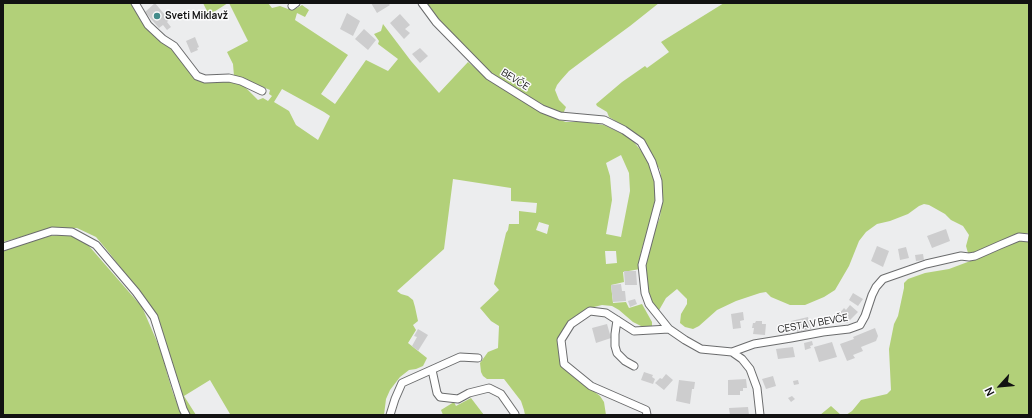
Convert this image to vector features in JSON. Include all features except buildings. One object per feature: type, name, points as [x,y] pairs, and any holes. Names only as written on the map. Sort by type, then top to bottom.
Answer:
[{"type":"street","points":[[136,3],[148,25],[163,39],[174,46],[197,76],[205,78],[229,78],[241,81],[262,91]]},
{"type":"street","name":"BEVČE","points":[[422,3],[436,22],[489,76],[542,109],[560,116],[604,120],[624,130]]},
{"type":"street","name":"CESTA V BEVČE","points":[[624,130],[641,142],[652,162],[658,181],[659,200],[642,265],[645,293],[649,304],[669,329],[701,349],[732,352],[754,344],[849,329],[860,325],[865,316],[876,286],[883,279],[926,264],[961,256],[975,256],[1019,238],[1029,238]]},
{"type":"street","points":[[3,246],[52,231],[72,232],[96,245],[136,292],[154,317],[186,415]]},
{"type":"street","points":[[647,415],[646,410],[591,386],[564,364],[561,340],[571,324],[590,311],[606,313],[634,331],[669,329]]},
{"type":"street","points":[[617,320],[615,334],[615,346],[617,353],[625,361],[634,366]]},
{"type":"street","points":[[732,352],[750,369],[757,388],[760,415]]},
{"type":"street","points":[[390,415],[394,399],[402,383],[460,357],[478,358]]},
{"type":"street","points":[[432,370],[437,393],[440,397],[458,399],[469,393],[489,388],[501,394],[515,414]]},
{"type":"green space","points":[[3,3],[134,3],[175,50],[193,77],[223,80],[243,85],[258,100],[263,98],[268,101],[272,96],[269,94],[270,90],[234,76],[233,64],[227,52],[248,41],[229,3],[268,3],[272,8],[280,6],[288,9],[297,8],[302,5],[309,10],[305,17],[297,13],[295,20],[348,55],[321,94],[335,104],[366,60],[388,71],[398,59],[378,44],[379,41],[374,34],[381,31],[383,24],[411,61],[439,93],[468,62],[487,78],[541,112],[566,122],[585,122],[604,125],[627,136],[633,141],[643,153],[651,169],[655,186],[655,200],[639,261],[640,269],[623,272],[624,282],[611,285],[613,303],[626,302],[629,308],[642,304],[652,322],[652,327],[648,329],[633,322],[612,306],[602,305],[579,314],[571,324],[565,340],[568,363],[579,380],[600,396],[604,402],[606,415],[525,415],[521,401],[504,379],[487,379],[481,372],[480,363],[488,352],[498,348],[499,326],[491,321],[480,308],[499,290],[494,284],[509,224],[519,224],[519,211],[536,213],[537,203],[511,201],[511,188],[453,179],[444,249],[397,291],[413,300],[418,321],[413,325],[416,330],[408,343],[427,358],[423,366],[409,370],[400,377],[390,390],[386,399],[384,415],[228,415],[230,414],[210,380],[184,396],[196,415],[189,415],[184,407],[168,350],[155,312],[96,237],[77,228],[53,228],[3,242]],"holes":[[[282,89],[330,116],[318,140],[296,125],[289,111],[274,102]],[[621,155],[629,173],[630,191],[621,237],[606,234],[612,200],[610,176],[606,163]],[[539,222],[549,225],[547,234],[536,230]],[[605,251],[616,251],[617,263],[606,264]]]},
{"type":"green space","points":[[203,3],[228,3],[209,15]]},
{"type":"green space","points":[[426,3],[659,3],[569,71],[561,80],[555,90],[559,100],[566,107],[563,114],[552,110],[492,75],[442,23]]},
{"type":"green space","points":[[724,3],[1029,3],[1029,233],[1011,236],[972,256],[968,253],[966,246],[969,235],[963,226],[951,220],[945,214],[929,205],[924,204],[908,214],[877,224],[866,232],[859,241],[849,266],[835,290],[824,297],[805,305],[790,305],[771,297],[766,292],[760,293],[736,301],[717,310],[699,326],[693,329],[685,327],[680,323],[681,314],[687,304],[687,299],[677,289],[666,298],[658,312],[651,302],[646,286],[645,263],[648,248],[660,217],[662,183],[660,170],[649,151],[622,125],[609,117],[607,112],[596,104],[622,82],[645,66],[647,68],[669,52],[661,42]]},
{"type":"green space","points":[[75,235],[89,246],[142,307],[162,353],[173,393],[182,415],[3,415],[3,249],[50,236]]},
{"type":"green space","points":[[1029,240],[1029,415],[846,415],[852,411],[861,400],[887,394],[891,390],[889,349],[894,324],[898,316],[904,283],[908,279],[925,273],[949,269],[1015,241]]},
{"type":"green space","points":[[471,398],[484,415],[443,415],[441,410],[454,402],[456,406]]},
{"type":"green space","points":[[831,406],[841,415],[820,415]]},
{"type":"place","name":"Sveti Miklavž","points":[[157,16]]}]
